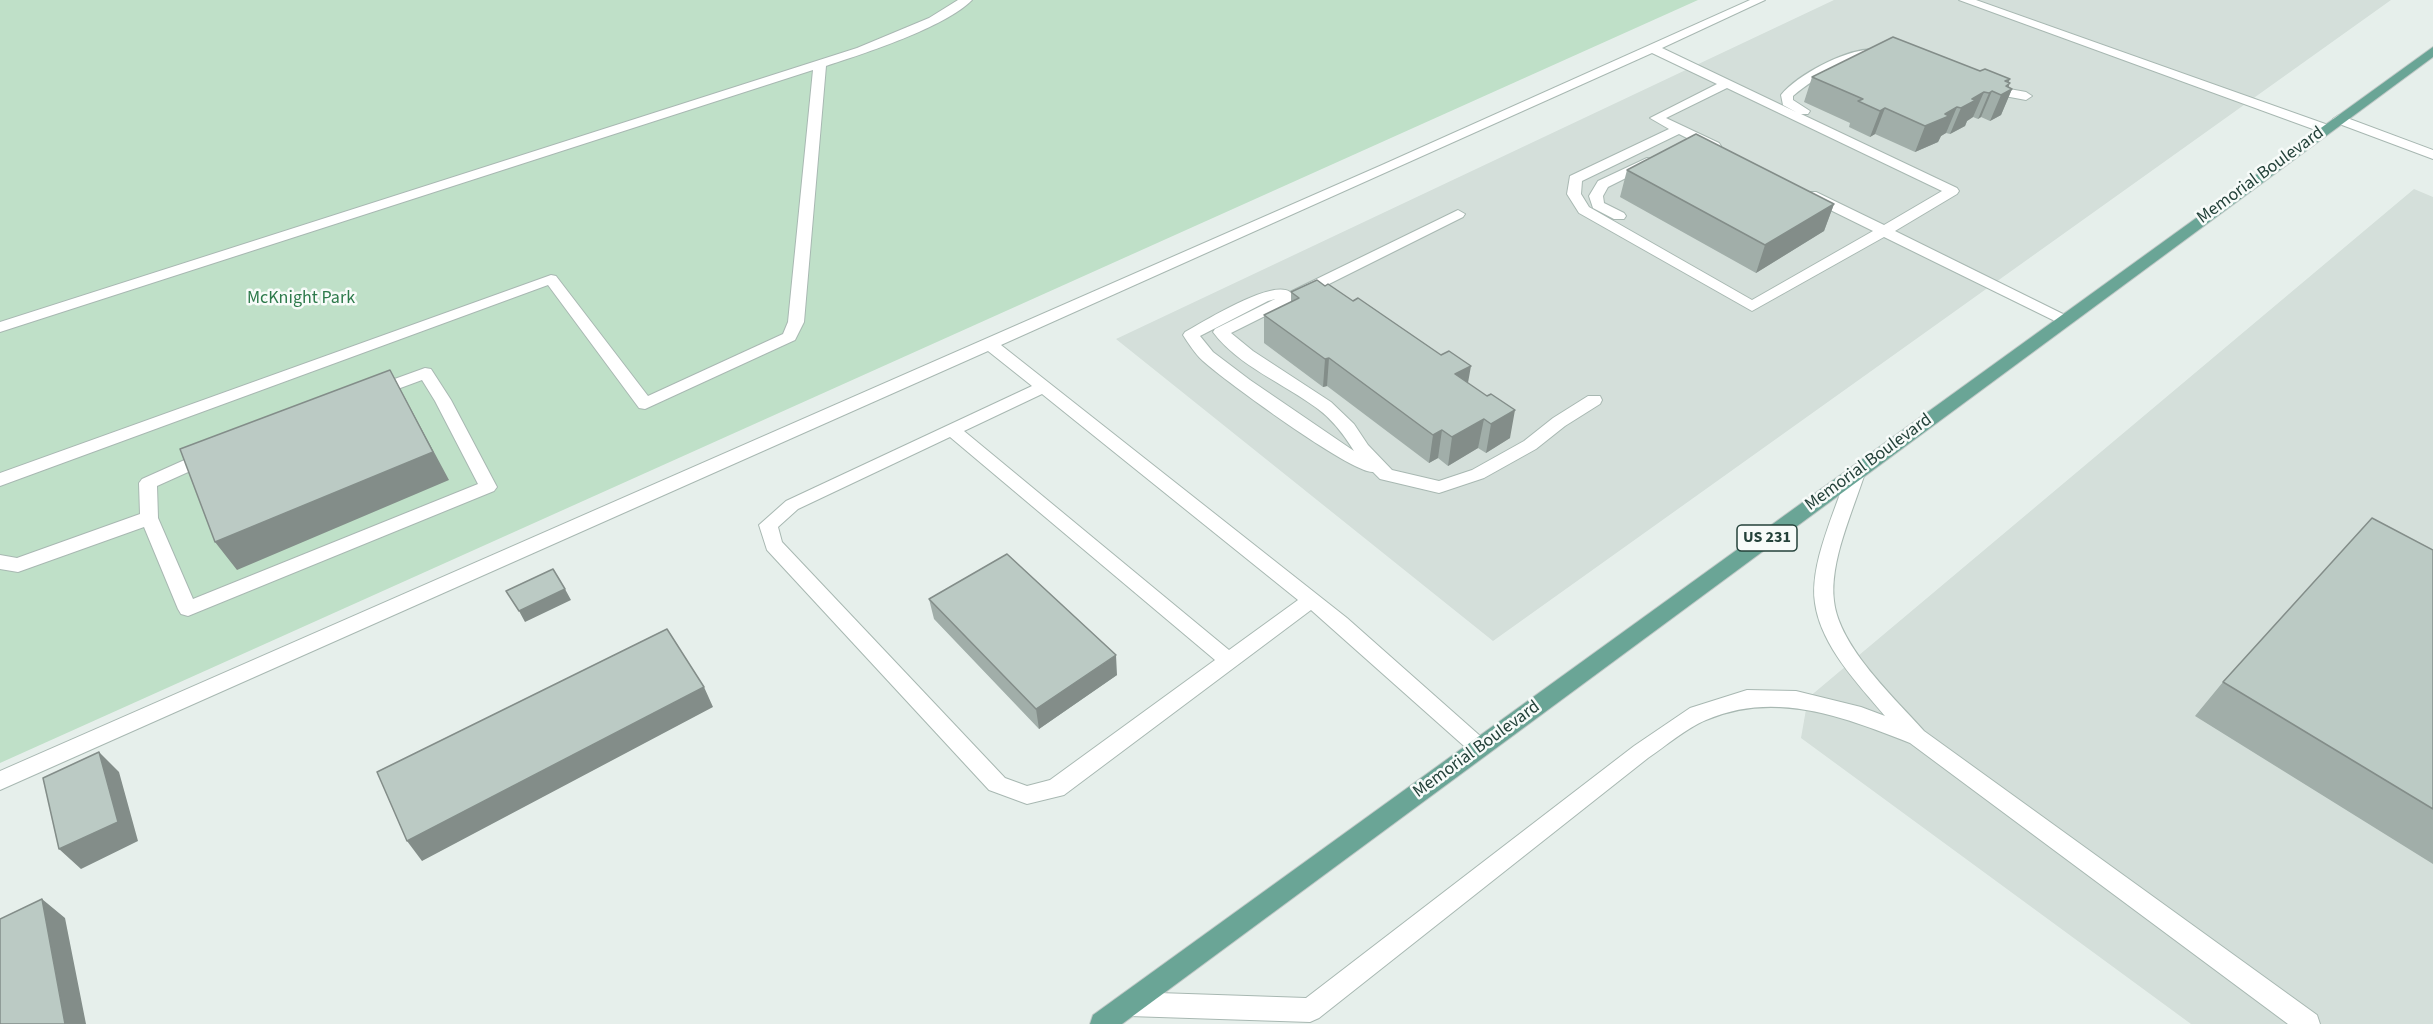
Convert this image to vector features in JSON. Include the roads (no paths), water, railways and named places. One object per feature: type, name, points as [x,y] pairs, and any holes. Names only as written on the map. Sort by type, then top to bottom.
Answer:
[{"type":"main road","name":"Memorial Boulevard","points":[[1102,1024],[2433,51]]},
{"type":"lane","points":[[0,327],[861,51],[933,20],[966,0]]},
{"type":"lane","points":[[0,781],[1366,177],[1759,0]]},
{"type":"lane","points":[[1965,0],[2333,124],[2433,155]]},
{"type":"lane","points":[[1652,48],[1952,190],[1752,306],[1584,210],[1574,194],[1575,179],[1680,129]]},
{"type":"lane","points":[[1891,58],[1874,53],[1846,58],[1799,84],[1787,95],[1787,102],[1964,184]]},
{"type":"lane","points":[[0,480],[551,279],[645,404],[789,337],[795,322],[820,64]]},
{"type":"lane","points":[[1728,83],[1656,118],[1728,153]]},
{"type":"lane","points":[[1969,84],[2026,96]]},
{"type":"lane","points":[[1676,148],[1697,138]]},
{"type":"lane","points":[[1655,158],[1603,184],[1596,196],[1598,205],[1715,271],[1726,291]]},
{"type":"lane","points":[[1801,190],[2064,320]]},
{"type":"lane","points":[[1386,475],[1362,449],[1348,428],[1325,406],[1247,354],[1221,332],[1458,214]]},
{"type":"lane","points":[[1308,288],[1263,297],[1191,335],[1207,356],[1244,384],[1337,449],[1386,475],[1439,488],[1478,474],[1530,444],[1558,422],[1594,400]]},
{"type":"lane","points":[[988,343],[1311,600],[1480,748]]},
{"type":"lane","points":[[425,373],[443,400],[488,487],[188,609],[149,518],[148,483],[251,438],[425,373]]},
{"type":"lane","points":[[1043,387],[792,506],[768,525],[774,545],[997,784],[1027,795],[1056,788],[1311,600]]},
{"type":"lane","points":[[952,430],[1228,661]]},
{"type":"lane","points":[[1856,473],[1828,566],[1824,602],[1839,641],[1868,681],[1917,737],[2308,1024]]},
{"type":"lane","points":[[0,562],[18,566],[149,518]]},
{"type":"lane","points":[[1129,1004],[1310,1010],[1641,752],[1697,714],[1747,698],[1796,699],[1861,714],[1917,737]]},
{"type":"park label","name":"McKnight Park","points":[[301,299]]}]
